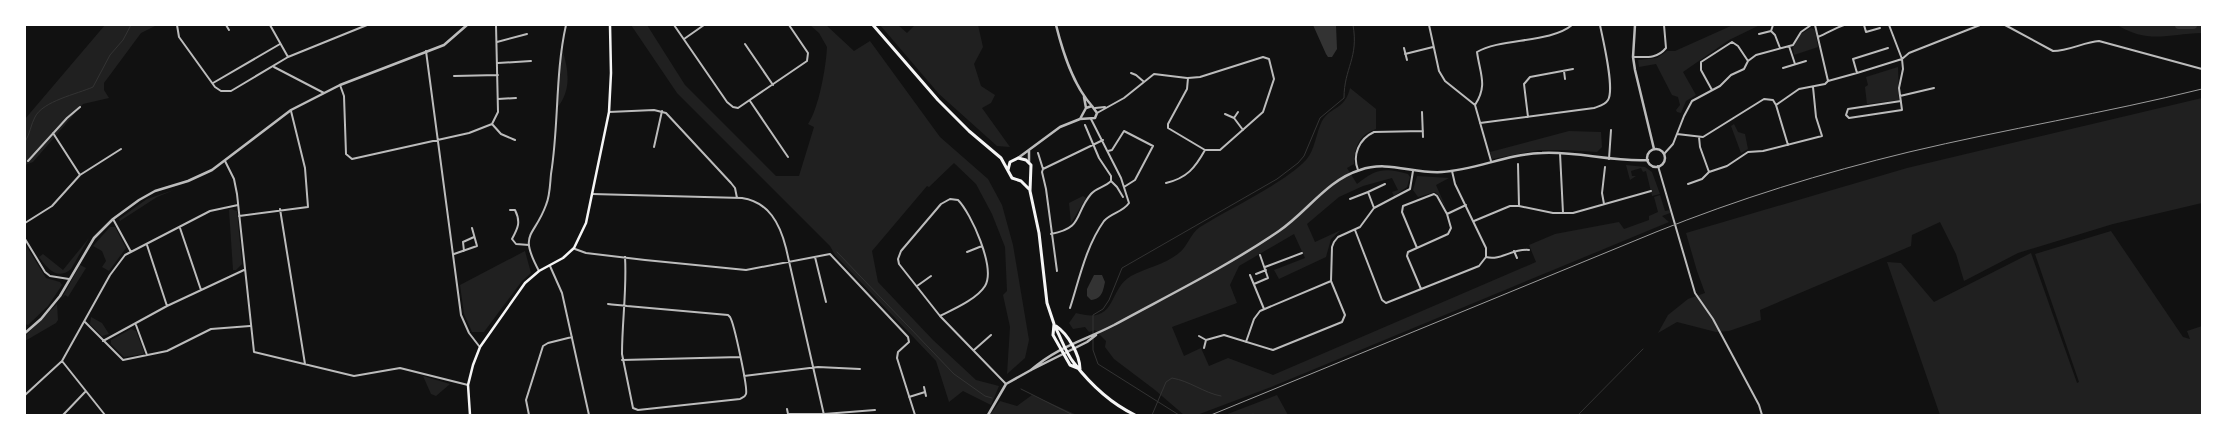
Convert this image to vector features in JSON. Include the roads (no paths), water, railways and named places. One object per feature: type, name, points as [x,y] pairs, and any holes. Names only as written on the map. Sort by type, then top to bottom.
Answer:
[{"type":"main road","points":[[470,415],[468,385],[480,346],[525,283],[539,271],[550,266],[574,248],[586,223],[609,112],[611,73],[610,25]]},
{"type":"main road","points":[[873,25],[938,100],[969,131],[1001,158],[1012,178],[1021,181],[1030,191]]},
{"type":"main road","points":[[1001,158],[1012,160],[1018,158],[1029,162],[1032,169],[1030,191],[1039,232],[1047,303],[1054,324],[1068,352],[1074,363],[1092,384],[1111,402],[1135,415]]},
{"type":"main road","points":[[1008,170],[1012,160]]},
{"type":"main road","points":[[1021,181],[1030,175]]},
{"type":"main road","points":[[1054,324],[1063,331],[1080,362],[1080,370]]},
{"type":"main road","points":[[1054,324],[1053,335],[1060,349],[1070,366],[1080,370]]},
{"type":"street","points":[[177,25],[179,37],[221,91],[232,91],[288,57],[366,25]]},
{"type":"street","points":[[226,25],[229,30]]},
{"type":"street","points":[[270,25],[288,57]]},
{"type":"street","points":[[25,333],[51,308],[94,238],[113,219],[139,200],[155,191],[200,176],[225,161],[291,110],[340,85],[444,45],[467,25]]},
{"type":"street","points":[[340,85],[344,96],[346,154],[352,159],[468,133],[492,124],[498,112],[496,25]]},
{"type":"street","points":[[539,271],[530,253],[529,245],[531,232],[546,205],[554,153],[560,51],[566,25]]},
{"type":"street","points":[[674,25],[733,107],[738,108],[807,61],[808,53],[789,25]]},
{"type":"street","points":[[684,39],[704,25]]},
{"type":"street","points":[[1056,25],[1063,50],[1084,97],[1086,108],[1080,119]]},
{"type":"street","points":[[1429,25],[1439,71],[1445,81],[1475,105],[1491,161]]},
{"type":"street","points":[[1475,105],[1482,94],[1483,86],[1477,52],[1552,34],[1567,29],[1572,25]]},
{"type":"street","points":[[1480,123],[1594,108],[1606,103],[1610,98],[1609,77],[1600,25]]},
{"type":"street","points":[[1635,25],[1633,57],[1654,149]]},
{"type":"street","points":[[1633,57],[1653,57],[1661,54],[1666,48],[1664,25]]},
{"type":"street","points":[[1772,25],[1771,30],[1780,48]]},
{"type":"street","points":[[1664,154],[1660,150],[1654,149],[1649,152],[1648,160],[1653,166],[1658,166],[1663,162],[1664,154],[1672,146],[1690,104],[1722,85],[1731,75],[1744,69],[1748,61],[1756,55],[1795,44],[1801,32],[1811,25]]},
{"type":"street","points":[[1815,25],[1828,81]]},
{"type":"street","points":[[1818,37],[1844,25]]},
{"type":"street","points":[[1864,25],[1866,32],[1880,28]]},
{"type":"street","points":[[1889,25],[1902,59],[1903,69],[1900,85],[1902,110],[1850,118],[1846,115],[1848,109],[1901,101]]},
{"type":"street","points":[[1776,105],[1796,90],[1902,59],[1909,53],[1980,25]]},
{"type":"street","points":[[2005,25],[2053,51],[2061,51],[2085,42],[2099,41],[2202,69]]},
{"type":"street","points":[[1759,34],[1771,30]]},
{"type":"street","points":[[497,42],[528,34]]},
{"type":"street","points":[[1712,90],[1701,70],[1701,62],[1732,42],[1738,46],[1748,61]]},
{"type":"street","points":[[213,83],[280,44]]},
{"type":"street","points":[[745,44],[773,85]]},
{"type":"street","points":[[1789,46],[1795,64]]},
{"type":"street","points":[[1405,54],[1433,47]]},
{"type":"street","points":[[1404,48],[1407,60]]},
{"type":"street","points":[[1857,73],[1853,59],[1888,48]]},
{"type":"street","points":[[426,51],[461,315],[469,333],[480,346]]},
{"type":"street","points":[[1093,118],[1097,113],[1124,98],[1143,82],[1158,73],[1188,78],[1200,77],[1263,57],[1269,59],[1274,79],[1263,112],[1220,150],[1205,150],[1167,127],[1187,89],[1188,78]]},
{"type":"street","points":[[498,63],[530,61]]},
{"type":"street","points":[[1783,68],[1806,61]]},
{"type":"street","points":[[274,66],[324,93]]},
{"type":"street","points":[[1528,117],[1524,84],[1526,80],[1530,77],[1573,69]]},
{"type":"street","points":[[1564,71],[1565,79]]},
{"type":"street","points":[[1131,73],[1143,82]]},
{"type":"street","points":[[454,76],[498,75]]},
{"type":"street","points":[[1688,184],[1702,179],[1709,172],[1727,166],[1748,152],[1763,151],[1822,136],[1816,117],[1813,86]]},
{"type":"street","points":[[1900,96],[1934,88]]},
{"type":"street","points":[[1084,97],[1097,113]]},
{"type":"street","points":[[498,99],[516,98]]},
{"type":"street","points":[[750,100],[788,157]]},
{"type":"street","points":[[1677,134],[1699,137],[1723,126],[1764,100],[1773,100],[1788,145]]},
{"type":"street","points":[[28,162],[80,106]]},
{"type":"street","points":[[1086,108],[1108,107]]},
{"type":"street","points":[[239,216],[280,209],[308,207],[305,168],[291,110]]},
{"type":"street","points":[[609,112],[662,111],[666,113],[731,183],[735,188],[737,198]]},
{"type":"street","points":[[654,147],[662,111]]},
{"type":"street","points":[[1084,112],[1086,118]]},
{"type":"street","points":[[1234,118],[1238,112]]},
{"type":"street","points":[[1422,112],[1423,137]]},
{"type":"street","points":[[1225,114],[1234,118],[1243,130]]},
{"type":"street","points":[[1018,158],[1053,132],[1080,119],[1093,118]]},
{"type":"street","points":[[1070,308],[1086,257],[1100,228],[1108,218],[1127,207],[1129,203],[1124,187],[1093,118]]},
{"type":"street","points":[[492,124],[501,134],[515,140]]},
{"type":"street","points":[[1085,125],[1111,176],[1111,181],[1123,197]]},
{"type":"street","points":[[1609,159],[1611,130]]},
{"type":"street","points":[[1108,151],[1112,150],[1124,131],[1153,146],[1136,180],[1124,187]]},
{"type":"street","points":[[1358,170],[1356,155],[1359,146],[1367,136],[1374,132],[1423,131]]},
{"type":"street","points":[[53,133],[80,175]]},
{"type":"street","points":[[1699,137],[1700,148],[1709,172]]},
{"type":"street","points":[[1043,168],[1103,140]]},
{"type":"street","points":[[25,223],[52,206],[80,175],[121,149]]},
{"type":"street","points":[[1166,183],[1180,179],[1190,173],[1205,150]]},
{"type":"street","points":[[1028,151],[1029,162]]},
{"type":"street","points":[[1038,152],[1043,168],[1042,172],[1057,271]]},
{"type":"street","points":[[988,415],[1006,384],[1087,342],[1099,333],[1280,231],[1334,184],[1358,170],[1382,166],[1399,167],[1413,171],[1452,171],[1491,161],[1537,153],[1648,160]]},
{"type":"street","points":[[1560,153],[1563,214]]},
{"type":"street","points":[[225,161],[234,179],[238,205],[254,352],[354,376],[400,368],[468,385]]},
{"type":"street","points":[[1518,164],[1519,206]]},
{"type":"street","points":[[1658,166],[1695,293],[1717,326],[1759,405],[1762,415]]},
{"type":"street","points":[[1604,204],[1602,192],[1605,167]]},
{"type":"street","points":[[1199,336],[1206,340],[1221,335],[1273,350],[1342,322],[1345,315],[1331,281],[1332,248],[1334,242],[1338,237],[1355,230],[1363,224],[1374,208],[1410,189],[1413,171]]},
{"type":"street","points":[[1355,230],[1383,301],[1388,303],[1474,268],[1486,257],[1486,248],[1455,184],[1452,171]]},
{"type":"street","points":[[1051,234],[1063,232],[1072,227],[1091,194],[1111,181]]},
{"type":"street","points":[[1350,199],[1385,184]]},
{"type":"street","points":[[1474,221],[1504,208],[1519,206],[1563,214],[1573,213],[1651,191]]},
{"type":"street","points":[[1368,192],[1374,208]]},
{"type":"street","points":[[592,194],[737,198],[753,201],[772,215],[779,226],[789,261],[824,415]]},
{"type":"street","points":[[1416,248],[1402,212],[1403,206],[1434,194],[1447,214],[1450,232],[1416,248],[1409,251],[1408,256],[1421,289]]},
{"type":"street","points":[[940,316],[980,292],[986,284],[987,269],[982,246],[963,205],[958,200],[950,199],[941,204],[901,251],[898,259],[899,264],[940,316],[1006,384]]},
{"type":"street","points":[[25,395],[62,361],[110,275],[125,255],[210,212],[238,205]]},
{"type":"street","points":[[1447,214],[1466,205]]},
{"type":"street","points":[[510,210],[515,210],[519,207]]},
{"type":"street","points":[[280,209],[305,364]]},
{"type":"street","points":[[515,210],[519,226],[512,239],[516,244],[529,245]]},
{"type":"street","points":[[113,219],[131,252]]},
{"type":"street","points":[[180,228],[202,290]]},
{"type":"street","points":[[454,254],[477,246],[472,228]]},
{"type":"street","points":[[464,251],[463,242],[474,237]]},
{"type":"street","points":[[25,239],[45,272],[50,276],[69,280]]},
{"type":"street","points":[[147,244],[167,306]]},
{"type":"street","points":[[967,252],[982,246]]},
{"type":"street","points":[[574,248],[586,253],[746,270],[830,254],[908,337],[909,342],[898,352],[897,358],[915,415]]},
{"type":"street","points":[[1486,257],[1497,258],[1514,251],[1529,250]]},
{"type":"street","points":[[1514,251],[1517,258]]},
{"type":"street","points":[[1256,274],[1302,253]]},
{"type":"street","points":[[1254,284],[1268,278],[1260,255]]},
{"type":"street","points":[[815,256],[826,302]]},
{"type":"street","points":[[608,304],[625,306],[728,315],[732,319],[744,376],[745,396],[740,399],[638,410],[631,406],[622,360],[625,306],[627,273],[625,257]]},
{"type":"street","points":[[550,266],[562,293],[589,415]]},
{"type":"street","points":[[104,341],[136,325],[167,306],[244,270]]},
{"type":"street","points":[[1250,275],[1264,309]]},
{"type":"street","points":[[916,287],[931,276]]},
{"type":"street","points":[[1246,342],[1254,319],[1264,309],[1331,281]]},
{"type":"street","points":[[84,322],[123,360],[167,351],[211,329],[250,326]]},
{"type":"street","points":[[136,325],[148,355]]},
{"type":"street","points":[[1031,370],[1046,356],[1065,346],[1099,333]]},
{"type":"street","points":[[974,350],[991,335]]},
{"type":"street","points":[[529,415],[526,400],[543,346],[572,337]]},
{"type":"street","points":[[1204,348],[1206,340]]},
{"type":"street","points":[[622,360],[740,357]]},
{"type":"street","points":[[62,361],[105,415]]},
{"type":"street","points":[[744,376],[812,368],[860,369]]},
{"type":"street","points":[[924,387],[926,396]]},
{"type":"street","points":[[63,415],[85,392]]},
{"type":"street","points":[[909,397],[925,392]]},
{"type":"street","points":[[787,409],[788,414],[824,415],[876,410]]},
{"type":"waterway","points":[[25,142],[39,111],[53,102],[93,87],[110,55],[123,40],[131,25]]},
{"type":"waterway","points":[[1093,335],[1093,315],[1103,309],[1109,300],[1122,268],[1277,179],[1304,156],[1320,118],[1344,98],[1346,79],[1353,55],[1353,25]]},
{"type":"waterway","points":[[2179,25],[2193,25]]},
{"type":"waterway","points":[[837,252],[954,374],[985,396],[992,398]]},
{"type":"waterway","points":[[1093,339],[1093,350],[1098,364],[1179,415]]},
{"type":"waterway","points":[[1578,415],[1643,349]]},
{"type":"waterway","points":[[1152,415],[1166,382],[1172,378],[1221,396]]},
{"type":"waterway","points":[[1021,389],[1073,415]]},
{"type":"railway","points":[[1211,415],[1656,232],[1749,198],[1812,178],[1909,152],[2202,89]]}]
